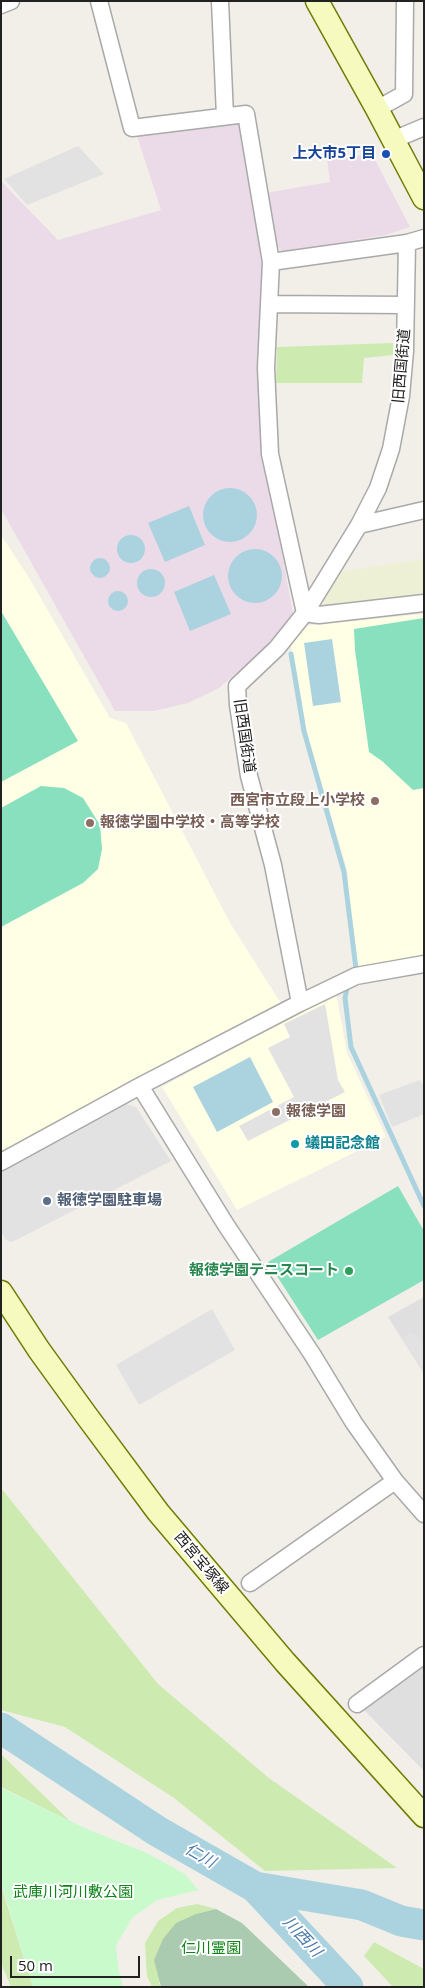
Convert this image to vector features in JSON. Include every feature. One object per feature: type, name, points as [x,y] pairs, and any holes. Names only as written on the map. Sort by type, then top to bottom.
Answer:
[{"type":"main road","points":[[317,1],[424,198]]},
{"type":"main road","name":"西宮宝塚線","points":[[1,1292],[39,1350],[158,1512],[285,1662],[424,1816]]},
{"type":"street","points":[[1,5],[11,1]]},
{"type":"street","points":[[99,1],[132,128],[246,114],[271,262],[266,368],[270,454],[305,613],[319,615],[424,604]]},
{"type":"street","points":[[220,1],[225,116]]},
{"type":"street","points":[[377,109],[404,94],[405,1]]},
{"type":"street","points":[[393,140],[424,127]]},
{"type":"street","points":[[271,262],[407,243],[424,238]]},
{"type":"street","name":"旧西国街道","points":[[300,1003],[274,865],[249,776],[238,705],[237,686],[278,648],[305,613],[359,524],[378,488],[391,449],[401,396],[405,351],[407,243]]},
{"type":"street","points":[[269,304],[406,305]]},
{"type":"street","points":[[359,524],[424,510]]},
{"type":"street","points":[[1,1162],[140,1086],[356,976],[424,964]]},
{"type":"street","points":[[140,1086],[226,1224],[312,1354],[354,1423],[395,1481],[424,1514]]},
{"type":"street","points":[[250,1583],[395,1481]]},
{"type":"street","points":[[357,1704],[424,1655]]},
{"type":"shaded area","points":[[242,123],[263,274],[265,457],[293,614],[269,645],[219,688],[188,703],[154,711],[115,711],[1,509],[1,181],[58,240],[161,210],[137,136]]},
{"type":"shaded area","points":[[78,146],[104,174],[27,205],[4,179]]},
{"type":"shaded area","points":[[372,154],[410,227],[386,235],[283,252],[273,243],[265,193],[330,182],[327,159]]},
{"type":"shaded area","name":"報徳学園中学校・高等学校","points":[[1,535],[28,576],[110,718],[126,723],[230,923],[282,1005],[1,1156]]},
{"type":"shaded area","points":[[424,559],[424,594],[325,606],[323,597],[338,572]]},
{"type":"shaded area","name":"西宮市立段上小学校","points":[[424,614],[424,954],[354,968],[347,869],[306,732],[291,646],[305,626]]},
{"type":"shaded area","name":"報徳学園","points":[[336,993],[347,1053],[386,1137],[237,1210],[162,1087]]},
{"type":"shaded area","points":[[325,1004],[338,1080],[345,1092],[248,1141],[239,1126],[294,1097],[268,1048],[290,1037],[284,1024]]},
{"type":"shaded area","points":[[420,1080],[424,1086],[424,1114],[392,1127],[379,1095]]},
{"type":"shaded area","name":"報徳学園駐車場","points":[[126,1104],[136,1107],[171,1161],[12,1242],[6,1240],[1,1232],[1,1171]]},
{"type":"shaded area","points":[[424,1297],[424,1374],[388,1317]]},
{"type":"shaded area","points":[[212,1309],[235,1350],[139,1405],[116,1365]]},
{"type":"shaded area","points":[[410,1332],[424,1340],[424,1373],[401,1338]]},
{"type":"shaded area","points":[[424,1660],[424,1771],[361,1707]]},
{"type":"green space","points":[[393,343],[393,355],[364,358],[362,383],[276,383],[277,347]]},
{"type":"green space","points":[[1,611],[78,741],[1,782]]},
{"type":"green space","points":[[424,618],[424,788],[413,790],[382,761],[369,752],[355,650],[354,629]]},
{"type":"green space","points":[[41,786],[64,788],[83,798],[100,825],[102,849],[98,869],[83,883],[1,927],[1,808]]},
{"type":"green space","name":"報徳学園テニスコート","points":[[398,1186],[424,1231],[424,1280],[318,1340],[268,1262]]},
{"type":"green space","points":[[1,1488],[158,1684],[269,1778],[397,1868],[265,1871],[174,1798],[65,1727],[1,1710]]},
{"type":"green space","points":[[1,1754],[70,1821],[1,1787]]},
{"type":"green space","name":"武庫川河川敷公園","points":[[1,1788],[87,1829],[147,1853],[185,1874],[198,1890],[157,1900],[133,1917],[116,1945],[118,1967],[123,1987],[33,1987],[1,1883]]},
{"type":"green space","points":[[1,1883],[33,1987],[11,1987],[1,1963]]},
{"type":"green space","points":[[197,1904],[216,1909],[196,1914],[159,1983],[161,1987],[152,1987],[147,1976],[145,1943],[158,1921],[177,1908]]},
{"type":"green space","name":"仁川霊園","points":[[216,1909],[242,1923],[309,1987],[161,1987],[154,1960],[163,1939],[176,1923],[196,1914]]},
{"type":"green space","points":[[374,1942],[424,1969],[424,1987],[393,1987],[364,1956]]},
{"type":"water","points":[[230,488],[240,490],[249,496],[255,505],[257,515],[255,525],[249,534],[240,540],[230,542],[220,540],[211,534],[205,525],[203,515],[205,505],[211,496],[220,490]]},
{"type":"water","points":[[189,506],[205,545],[165,562],[148,523]]},
{"type":"water","points":[[131,535],[141,539],[145,549],[141,559],[131,563],[121,559],[117,549],[121,539]]},
{"type":"water","points":[[255,549],[265,551],[274,557],[280,566],[282,576],[280,586],[274,595],[265,601],[255,603],[245,601],[236,595],[230,586],[228,576],[230,566],[236,557],[245,551]]},
{"type":"water","points":[[96,558],[104,558],[110,564],[110,572],[104,578],[96,578],[90,572],[90,564]]},
{"type":"water","points":[[151,569],[161,573],[165,583],[161,593],[151,597],[141,593],[137,583],[141,573]]},
{"type":"water","points":[[214,575],[231,614],[190,631],[174,592]]},
{"type":"water","points":[[118,591],[125,594],[128,601],[125,608],[118,611],[111,608],[108,601],[111,594]]},
{"type":"water","points":[[332,639],[341,702],[313,706],[304,643]]},
{"type":"water","points":[[250,1057],[273,1102],[217,1132],[193,1087]]},
{"type":"waterway","points":[[291,654],[304,731],[344,872],[356,969]]},
{"type":"waterway","points":[[347,988],[345,998],[351,1047],[424,1206]]},
{"type":"waterway","name":"仁川","points":[[1,1728],[157,1831],[255,1887],[362,1905],[401,1921],[424,1925]]},
{"type":"waterway","name":"川西川","points":[[255,1887],[348,1987]]},
{"type":"place","name":"上大市5丁目","points":[[386,154]]},
{"type":"place","name":"西宮市立段上小学校","points":[[375,801]]},
{"type":"place","name":"報徳学園中学校・高等学校","points":[[90,823]]},
{"type":"place","name":"報徳学園","points":[[276,1112]]},
{"type":"place","name":"蟻田記念館","points":[[295,1144]]},
{"type":"place","name":"報徳学園駐車場","points":[[47,1201]]},
{"type":"place","name":"報徳学園テニスコート","points":[[349,1271]]}]
